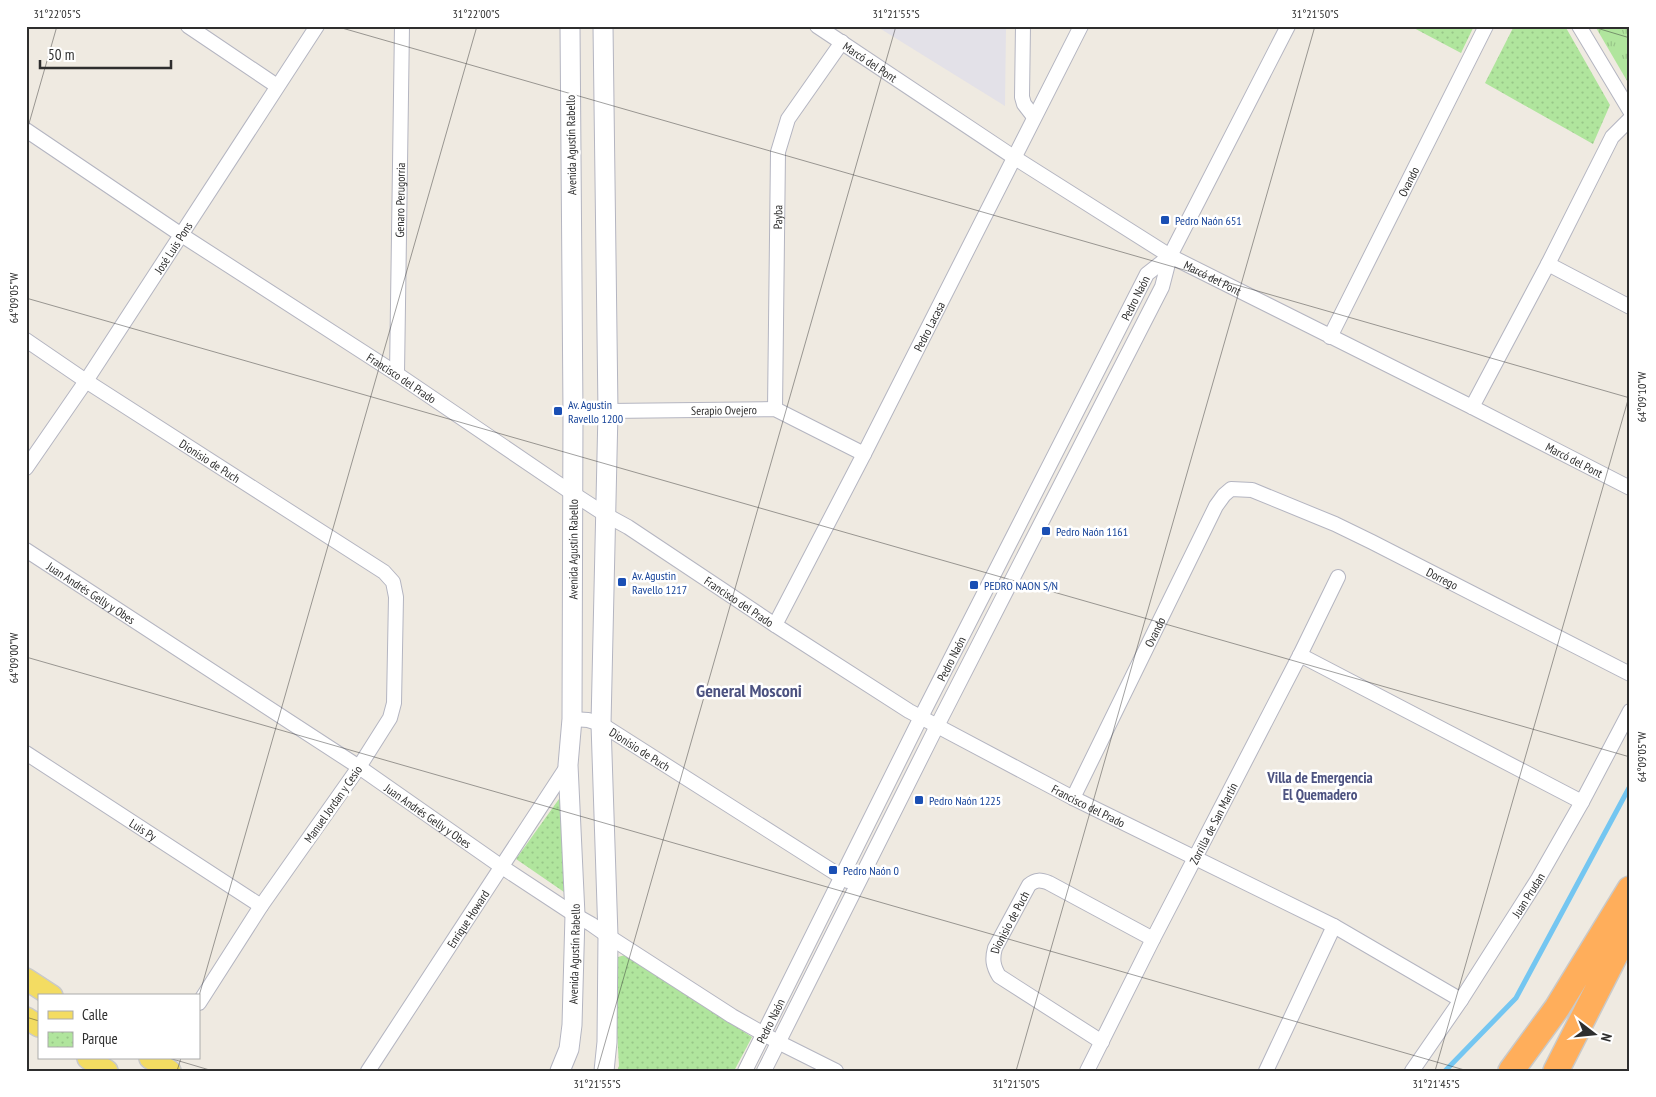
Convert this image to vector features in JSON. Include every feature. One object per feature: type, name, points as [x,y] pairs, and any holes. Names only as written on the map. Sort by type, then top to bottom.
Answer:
[{"type":"highway","points":[[1511,1071],[1557,1008],[1630,889]]},
{"type":"highway","points":[[1556,1071],[1630,926]]},
{"type":"main road","name":"Avenida Agustín Rabello","points":[[560,1071],[569,1049],[572,1025],[575,915],[568,765],[572,719],[573,413],[570,26]]},
{"type":"main road","points":[[603,26],[608,411],[602,724],[608,936],[607,1042],[604,1071]]},
{"type":"main road","points":[[26,979],[49,994]]},
{"type":"main road","points":[[26,1018],[38,1025]]},
{"type":"main road","points":[[91,1060],[107,1071]]},
{"type":"street","points":[[188,26],[277,86]]},
{"type":"street","name":"José Luis Pons","points":[[26,468],[86,381],[317,26]]},
{"type":"street","name":"Genaro Perugorria","points":[[397,374],[402,26]]},
{"type":"street","name":"Marcó del Pont","points":[[817,26],[1015,158],[1170,256],[1630,488]]},
{"type":"street","points":[[1023,26],[1022,97],[1024,104],[1034,117]]},
{"type":"street","name":"Pedro Lacasa","points":[[775,625],[1081,26]]},
{"type":"street","name":"Pedro Naón","points":[[764,1071],[937,726],[1162,287],[1170,256],[1288,26]]},
{"type":"street","name":"Ovando","points":[[1330,337],[1486,26]]},
{"type":"street","points":[[1579,26],[1630,111]]},
{"type":"street","name":"Payba","points":[[775,409],[778,152],[788,118],[842,42]]},
{"type":"street","points":[[1472,407],[1548,264],[1612,137],[1630,119]]},
{"type":"street","name":"Francisco del Prado","points":[[26,130],[180,234],[397,374],[572,493],[628,527],[775,625],[921,718],[1073,798],[1334,926],[1462,1000]]},
{"type":"street","name":"Pedro Naón","points":[[745,1071],[921,718],[1147,274],[1170,256]]},
{"type":"street","points":[[1548,264],[1630,307]]},
{"type":"street","name":"Dionisio de Puch","points":[[26,340],[86,381],[384,572],[393,582]]},
{"type":"street","name":"Serapio Ovejero","points":[[573,413],[775,409],[864,454]]},
{"type":"street","name":"Ovando","points":[[1073,798],[1216,506],[1231,489],[1252,490]]},
{"type":"street","name":"Dorrego","points":[[1252,490],[1335,524],[1372,542],[1630,674]]},
{"type":"street","name":"Juan Andrés Gelly y Obes","points":[[26,550],[359,767],[502,867],[732,1016],[836,1071]]},
{"type":"street","name":"Zorrilla de San Martín","points":[[1087,1071],[1338,577]]},
{"type":"street","name":"Manuel Jordan y Cesio","points":[[200,1002],[261,906],[359,767],[390,718],[394,703],[396,597],[393,582]]},
{"type":"street","points":[[1300,655],[1582,802]]},
{"type":"street","name":"Juan Prudan","points":[[1412,1071],[1462,1000],[1538,879],[1630,712]]},
{"type":"street","name":"Dionisio de Puch","points":[[572,719],[588,720],[602,724],[842,878],[858,886]]},
{"type":"street","name":"Luis Py","points":[[26,752],[261,906]]},
{"type":"street","name":"Enrique Howard","points":[[368,1071],[568,765]]},
{"type":"street","name":"Dionisio de Puch","points":[[1102,1042],[999,976],[994,968],[992,958],[995,948],[1029,885],[1040,880],[1049,883],[1153,939]]},
{"type":"street","points":[[1266,1071],[1334,926]]},
{"type":"shaded area","points":[[876,26],[1006,26],[1005,106]]},
{"type":"green space","points":[[1410,26],[1474,26],[1461,53]]},
{"type":"green space","points":[[1514,26],[1565,26],[1610,105],[1593,144],[1485,83]]},
{"type":"green space","points":[[1595,26],[1630,26],[1630,86]]},
{"type":"green space","points":[[564,792],[564,892],[516,859]]},
{"type":"green space","points":[[625,955],[752,1037],[734,1071],[617,1071],[619,1066],[613,963],[618,957]]},
{"type":"waterway","points":[[1445,1071],[1516,998],[1630,786]]},
{"type":"place","name":"Pedro Naón 651","points":[[1165,220]]},
{"type":"place","name":"Av. Agustin Ravello 1200","points":[[558,411]]},
{"type":"place","name":"Pedro Naón 1161","points":[[1046,531]]},
{"type":"place","name":"Av. Agustin Ravello 1217","points":[[622,582]]},
{"type":"place","name":"PEDRO NAON S/N","points":[[974,585]]},
{"type":"place","name":"Pedro Naón 1225","points":[[919,800]]},
{"type":"place","name":"Pedro Naón 0","points":[[833,870]]},
{"type":"district","name":"General Mosconi","points":[[749,690]]},
{"type":"district","name":"Villa de Emergencia El Quemadero","points":[[1320,786]]}]
